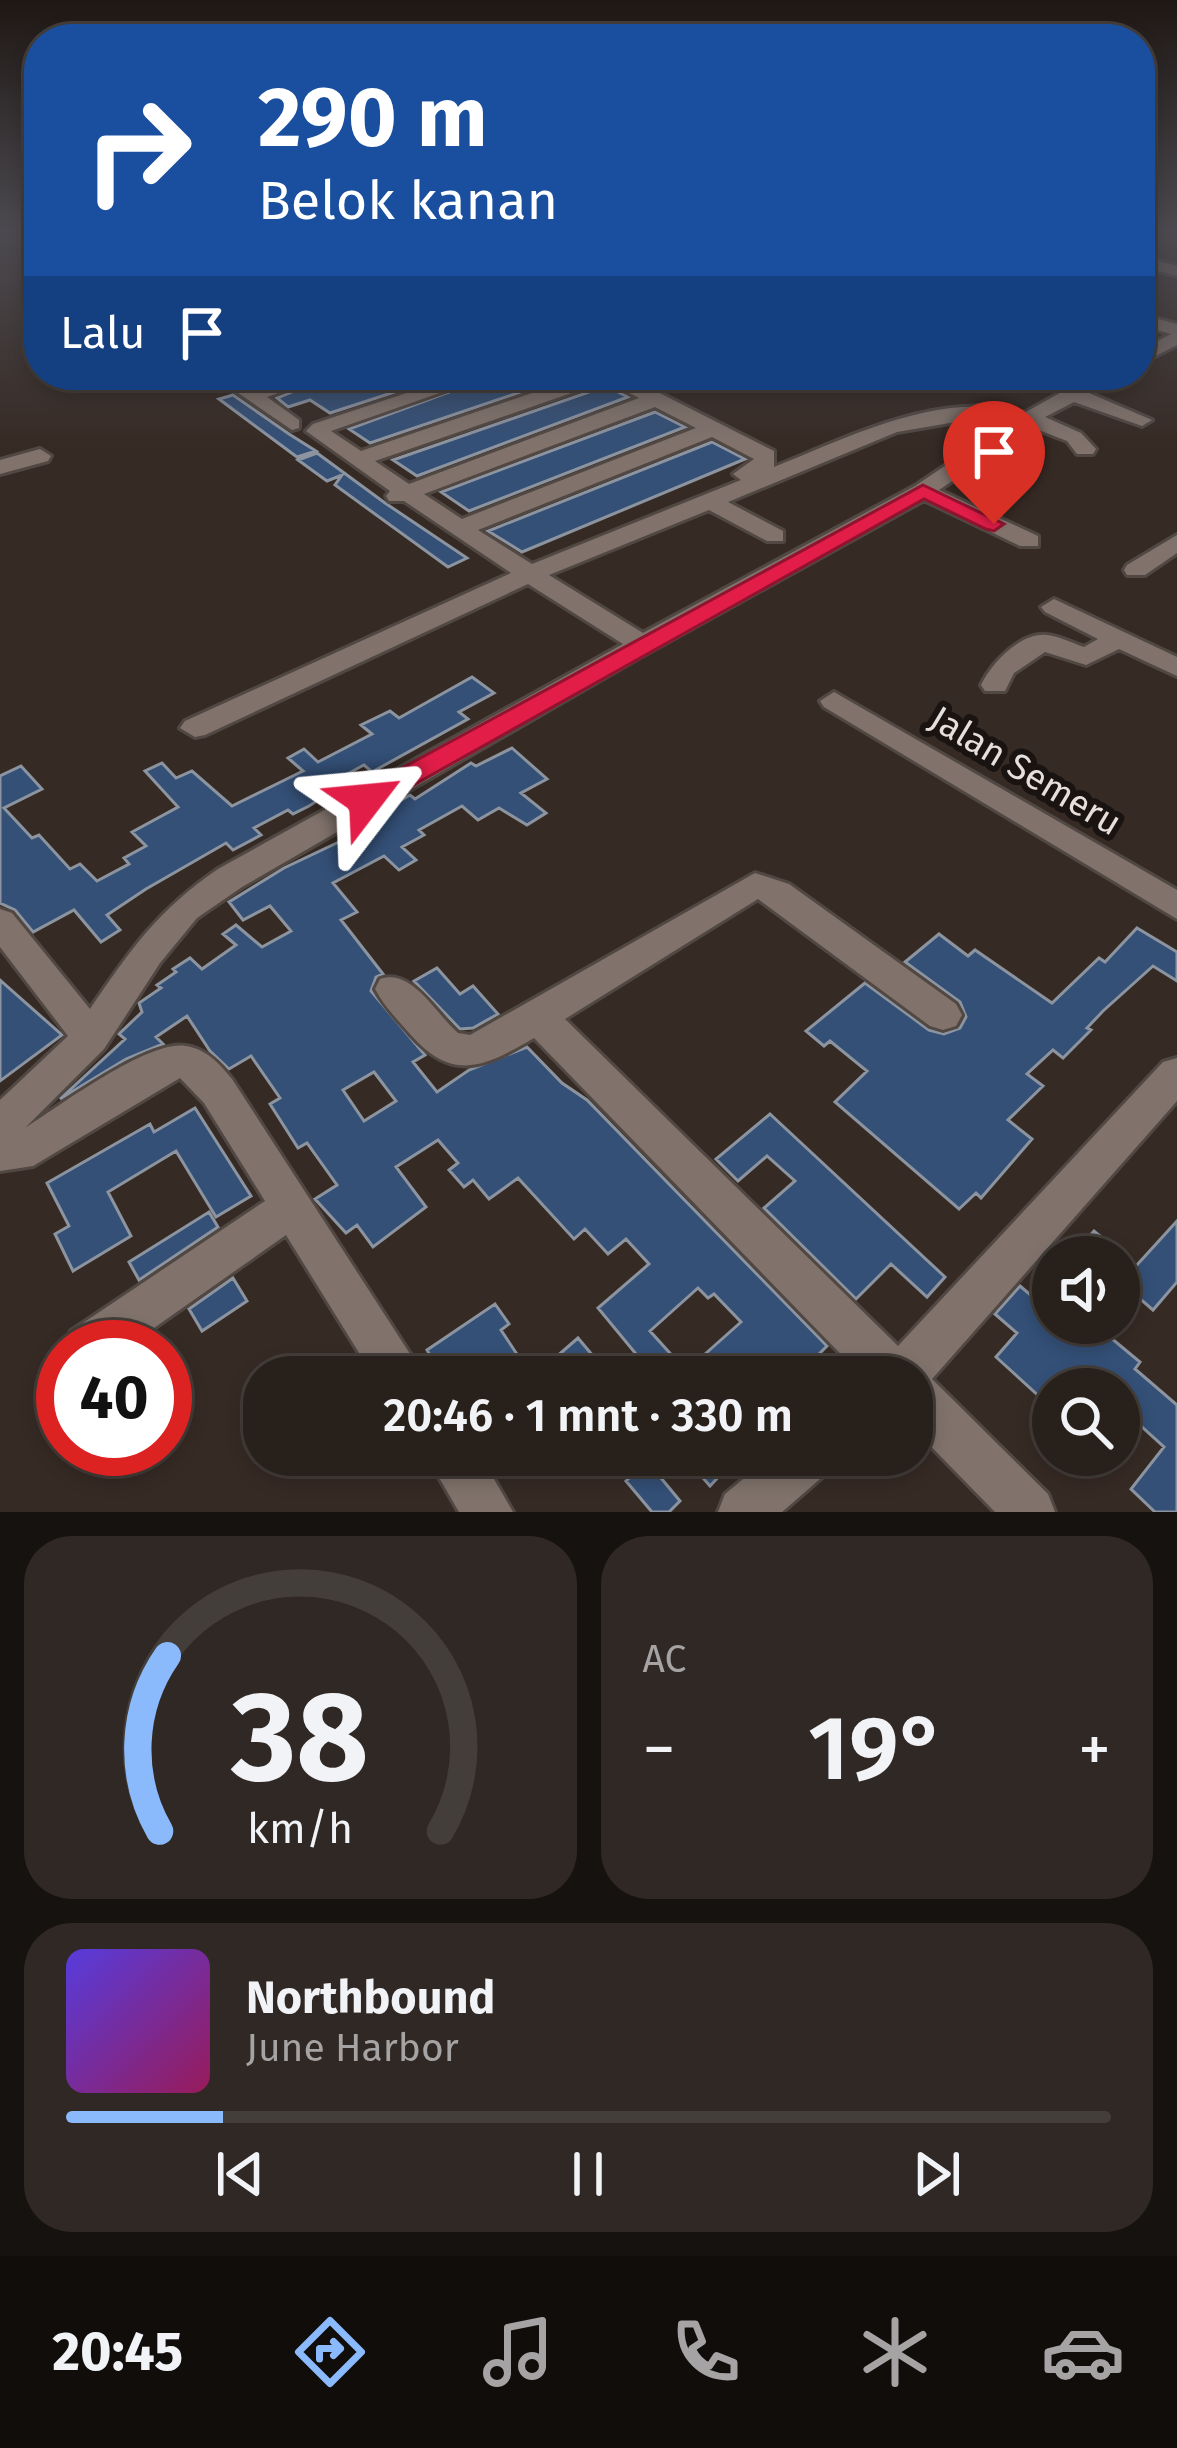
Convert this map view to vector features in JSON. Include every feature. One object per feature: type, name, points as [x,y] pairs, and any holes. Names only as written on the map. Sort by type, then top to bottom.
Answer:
[{"type":"street","points":[[247,390],[359,459],[401,495],[461,528],[528,579]]},
{"type":"street","points":[[261,390],[401,495],[635,648]]},
{"type":"street","points":[[264,392],[270,390]]},
{"type":"street","points":[[308,426],[411,390]]},
{"type":"street","points":[[359,459],[562,390]]},
{"type":"street","points":[[528,579],[768,462],[766,456],[639,390]]},
{"type":"street","points":[[0,1126],[91,1039],[147,953],[185,909],[230,878],[923,491],[1074,390]]},
{"type":"street","points":[[1100,390],[1142,420]]},
{"type":"street","points":[[401,495],[656,398]]},
{"type":"street","points":[[195,728],[710,500],[892,427],[992,410],[1074,436],[1085,449]]},
{"type":"street","points":[[461,528],[713,429]]},
{"type":"street","points":[[0,467],[40,456]]},
{"type":"street","points":[[923,491],[1029,541]]},
{"type":"street","points":[[710,500],[775,536]]},
{"type":"street","points":[[1136,570],[1177,542]]},
{"type":"street","points":[[1054,607],[1177,668]]},
{"type":"street","points":[[995,686],[1002,669],[1043,642],[1085,657],[1119,638]]},
{"type":"street","name":"Jalan Semeru","points":[[834,700],[1177,906]]},
{"type":"street","points":[[393,989],[447,1048],[462,1054],[482,1049],[754,885],[777,893],[943,1015]]},
{"type":"street","points":[[0,922],[91,1039]]},
{"type":"street","points":[[538,1017],[878,1356]]},
{"type":"street","points":[[0,1153],[19,1153],[143,1074],[174,1060],[194,1068],[292,1207],[388,1356]]},
{"type":"street","points":[[918,1356],[1177,1074]]},
{"type":"street","points":[[127,1320],[292,1207]]},
{"type":"street","points":[[933,1415],[1030,1512]]},
{"type":"street","points":[[465,1476],[488,1512]]},
{"type":"street","points":[[743,1512],[786,1476]]},
{"type":"building","points":[[296,390],[401,390],[330,413],[310,400],[288,407],[277,398]]},
{"type":"building","points":[[454,390],[527,390],[370,443],[349,429]]},
{"type":"building","points":[[594,390],[614,390],[628,397],[417,476],[393,460]]},
{"type":"building","points":[[233,395],[316,451],[297,457],[219,399]]},
{"type":"building","points":[[655,412],[685,427],[469,511],[441,492]]},
{"type":"building","points":[[712,442],[745,459],[522,552],[488,531]]},
{"type":"building","points":[[317,453],[467,558],[448,567],[335,485],[342,475],[327,481],[298,460]]},
{"type":"building","points":[[472,677],[494,693],[459,712],[468,719],[372,772],[364,765],[319,789],[326,795],[309,806],[293,814],[288,810],[254,828],[261,835],[233,850],[226,843],[146,889],[107,915],[120,930],[101,942],[74,910],[33,932],[15,910],[0,903],[0,776],[21,766],[42,789],[4,808],[32,838],[39,835],[70,869],[80,864],[97,881],[129,864],[124,858],[146,846],[132,832],[178,807],[145,771],[162,763],[176,778],[192,771],[232,806],[303,771],[288,758],[304,749],[318,762],[372,734],[361,725],[390,711],[399,718]]},
{"type":"building","points":[[512,748],[547,779],[521,793],[546,813],[527,825],[499,808],[478,820],[462,806],[419,830],[424,835],[402,847],[416,860],[399,870],[384,856],[333,883],[357,912],[341,920],[383,974],[376,977],[371,991],[425,1055],[413,1062],[437,1092],[469,1070],[527,1047],[562,1083],[587,1100],[827,1346],[817,1356],[703,1356],[741,1322],[714,1294],[708,1298],[698,1288],[650,1331],[672,1356],[638,1356],[598,1308],[649,1264],[626,1239],[608,1254],[585,1229],[574,1239],[518,1178],[489,1199],[473,1180],[464,1187],[449,1170],[458,1163],[438,1140],[396,1167],[426,1207],[373,1247],[357,1225],[346,1233],[315,1199],[337,1185],[307,1143],[298,1148],[270,1104],[280,1098],[251,1056],[229,1069],[210,1051],[187,1016],[156,1037],[163,1044],[126,1059],[60,1099],[125,1039],[119,1034],[142,1012],[139,1003],[161,988],[157,985],[176,972],[173,969],[190,958],[202,969],[236,945],[223,934],[236,925],[262,947],[291,931],[270,906],[243,920],[229,902],[284,868],[381,822],[374,816],[410,795],[415,799],[471,763],[476,766]],"holes":[[[374,1072],[396,1101],[364,1121],[343,1090]]]},
{"type":"building","points":[[1137,928],[1177,952],[1177,981],[1153,966],[1103,1011],[1063,1058],[1053,1050],[1027,1074],[1043,1086],[1008,1120],[1032,1139],[981,1198],[976,1193],[959,1209],[835,1102],[867,1071],[830,1041],[824,1046],[806,1031],[865,983],[929,1030],[944,1034],[960,1028],[966,1017],[960,1002],[905,962],[939,934],[968,956],[975,950],[1052,1003],[1099,958],[1105,962]]},
{"type":"building","points":[[437,968],[460,994],[473,986],[498,1014],[473,1028],[460,1029],[414,981]]},
{"type":"building","points":[[0,980],[62,1035],[0,1081]]},
{"type":"building","points":[[195,1108],[251,1196],[216,1217],[176,1151],[108,1192],[131,1236],[73,1271],[55,1234],[69,1226],[47,1183],[150,1124],[154,1132]]},
{"type":"building","points":[[770,1114],[945,1277],[927,1297],[891,1264],[856,1299],[764,1208],[795,1181],[767,1156],[738,1181],[716,1159]]},
{"type":"building","points":[[209,1212],[218,1227],[139,1280],[129,1262]]},
{"type":"building","points":[[1177,1221],[1177,1282],[1153,1310],[1140,1299],[1140,1262]]},
{"type":"building","points":[[233,1278],[247,1301],[202,1331],[189,1309]]},
{"type":"building","points":[[1020,1286],[1032,1296],[1032,1344],[1118,1344],[1140,1362],[1136,1368],[1032,1368],[1032,1390],[996,1357],[1017,1333],[995,1314]]},
{"type":"building","points":[[495,1304],[509,1324],[501,1330],[518,1356],[431,1356],[427,1350]]},
{"type":"building","points":[[578,1338],[593,1356],[557,1356]]},
{"type":"building","points":[[1140,1373],[1177,1405],[1177,1512],[1155,1512],[1131,1489],[1164,1447],[1140,1425]]},
{"type":"building","points":[[631,1476],[659,1476],[680,1501],[669,1512],[652,1512],[626,1481]]},
{"type":"building","points":[[701,1476],[719,1476],[710,1486]]},
{"type":"route","points":[[366,800],[923,491],[994,524]]}]
